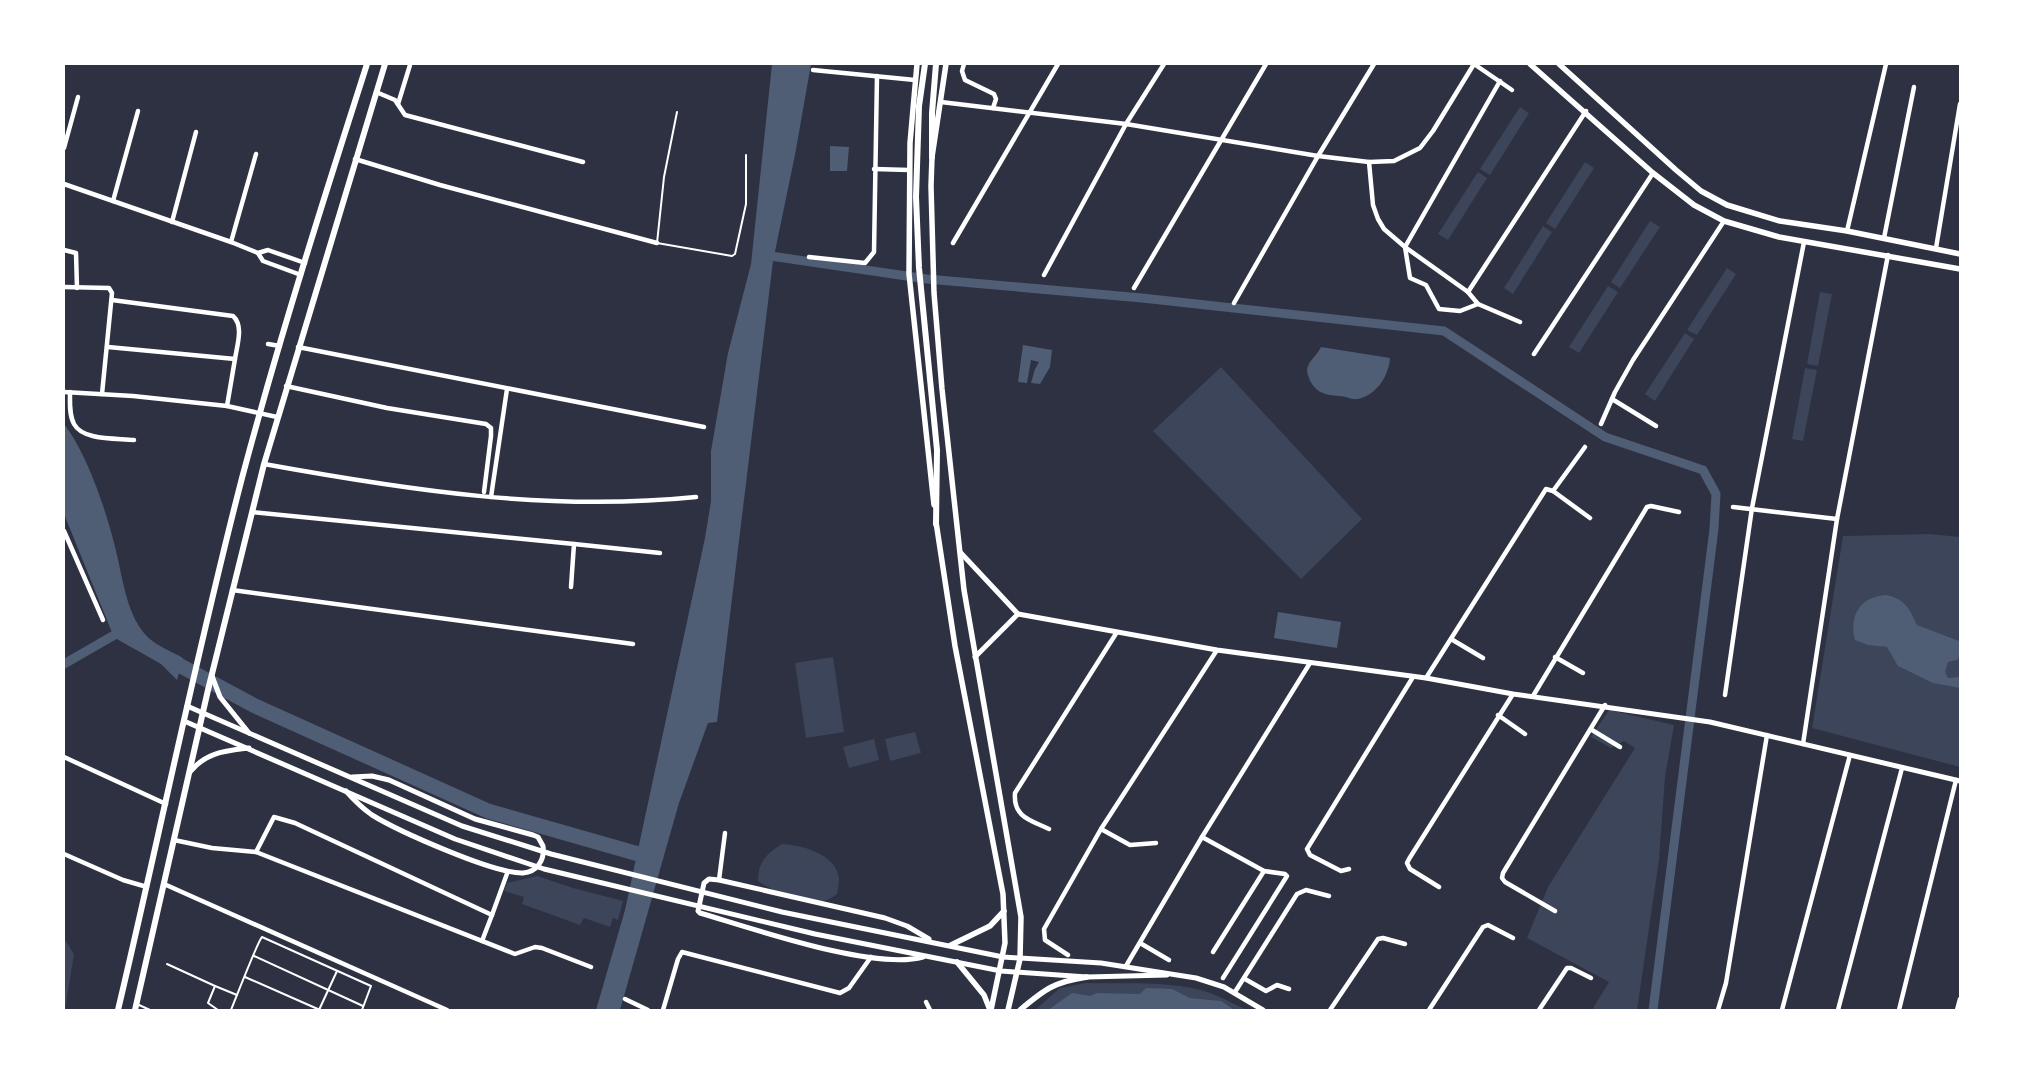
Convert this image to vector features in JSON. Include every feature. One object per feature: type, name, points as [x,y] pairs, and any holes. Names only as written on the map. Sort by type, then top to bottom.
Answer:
[{"type":"main road","points":[[118,1010],[187,706],[260,413],[365,64]]},
{"type":"main road","points":[[136,1007],[216,655],[264,464],[286,386],[385,64]]},
{"type":"main road","points":[[917,64],[909,170],[910,293],[936,524],[953,636],[994,846],[1004,911],[1004,957],[991,1010]]},
{"type":"main road","points":[[926,64],[919,106],[916,197],[919,268],[936,450],[936,524]]},
{"type":"main road","points":[[936,64],[932,113],[933,273],[958,551],[974,657],[1019,896],[1022,931],[1020,959],[1008,1010]]},
{"type":"main road","points":[[932,157],[946,64]]},
{"type":"main road","points":[[1530,64],[1586,111],[1652,173],[1694,205],[1724,221],[1751,231],[1804,242],[1888,255],[1960,269]]},
{"type":"main road","points":[[1559,64],[1701,191],[1727,205],[1754,214],[1960,254]]},
{"type":"main road","points":[[951,945],[990,926],[1004,911]]},
{"type":"main road","points":[[957,962],[984,994],[991,1010]]},
{"type":"main road","points":[[1020,1010],[1053,985],[1064,980],[1087,977]]},
{"type":"street","points":[[964,64],[962,71],[965,80],[994,94],[996,99],[993,108]]},
{"type":"street","points":[[953,243],[1027,113],[1058,64]]},
{"type":"street","points":[[1044,275],[1126,124],[1164,64]]},
{"type":"street","points":[[1134,288],[1266,64]]},
{"type":"street","points":[[1234,303],[1318,156],[1374,64]]},
{"type":"street","points":[[941,102],[1126,124],[1318,156],[1369,162],[1394,162],[1420,148],[1433,131],[1474,64],[1512,90]]},
{"type":"street","points":[[1847,231],[1886,64]]},
{"type":"street","points":[[397,105],[410,65]]},
{"type":"street","points":[[813,70],[915,80]]},
{"type":"street","points":[[808,257],[865,263],[871,259],[874,252],[877,76]]},
{"type":"street","points":[[1478,304],[1460,311],[1439,308],[1426,285],[1410,278],[1405,247],[1500,81]]},
{"type":"street","points":[[1884,238],[1914,87]]},
{"type":"street","points":[[376,92],[395,100],[405,115],[583,162]]},
{"type":"street","points":[[64,148],[78,97]]},
{"type":"street","points":[[1936,248],[1960,104]]},
{"type":"street","points":[[113,201],[138,111]]},
{"type":"street","points":[[1468,292],[1586,111]]},
{"type":"street","points":[[172,222],[196,132]]},
{"type":"street","points":[[231,242],[256,154]]},
{"type":"street","points":[[355,160],[440,185],[656,242]]},
{"type":"street","points":[[1369,162],[1373,205],[1384,229],[1405,247],[1468,292],[1478,304],[1520,322]]},
{"type":"street","points":[[874,169],[909,170]]},
{"type":"street","points":[[1534,354],[1652,173]]},
{"type":"street","points":[[64,184],[231,242],[258,253],[263,261],[301,275]]},
{"type":"street","points":[[1601,424],[1612,399],[1634,360],[1724,221]]},
{"type":"street","points":[[1725,695],[1752,508],[1804,242]]},
{"type":"street","points":[[64,250],[76,253],[77,288]]},
{"type":"street","points":[[258,253],[268,250],[305,263]]},
{"type":"street","points":[[1803,744],[1837,519],[1888,255]]},
{"type":"street","points":[[64,287],[109,288],[112,293],[102,394]]},
{"type":"street","points":[[112,300],[233,316],[239,324],[240,335],[227,406]]},
{"type":"street","points":[[268,344],[280,346]]},
{"type":"street","points":[[108,347],[235,358]]},
{"type":"street","points":[[298,347],[704,427]]},
{"type":"street","points":[[286,386],[387,408],[488,425],[491,436],[484,492]]},
{"type":"street","points":[[492,497],[508,389]]},
{"type":"street","points":[[64,392],[227,406],[277,416]]},
{"type":"street","points":[[70,392],[71,416],[78,430],[86,434],[134,440]]},
{"type":"street","points":[[1612,399],[1656,426]]},
{"type":"street","points":[[1553,491],[1585,447]]},
{"type":"street","points":[[264,464],[389,487],[536,501],[658,501],[696,497]]},
{"type":"street","points":[[1426,678],[1546,489],[1553,491],[1590,518]]},
{"type":"street","points":[[1533,696],[1647,507],[1651,506],[1679,512]]},
{"type":"street","points":[[1733,507],[1837,519]]},
{"type":"street","points":[[252,512],[660,553]]},
{"type":"street","points":[[64,531],[103,620]]},
{"type":"street","points":[[571,587],[574,544]]},
{"type":"street","points":[[958,551],[1018,614],[1217,650],[1426,678],[1513,694],[1678,716],[1767,735],[1958,781],[1899,1010]]},
{"type":"street","points":[[232,590],[634,644]]},
{"type":"street","points":[[974,657],[1018,614]]},
{"type":"street","points":[[1049,829],[1021,815],[1015,806],[1015,793],[1117,632]]},
{"type":"street","points":[[1451,639],[1483,658]]},
{"type":"street","points":[[1068,955],[1046,941],[1043,934],[1044,929],[1101,829],[1217,650]]},
{"type":"street","points":[[1555,657],[1583,673]]},
{"type":"street","points":[[1126,966],[1202,837],[1310,663]]},
{"type":"street","points":[[212,673],[220,697],[252,736]]},
{"type":"street","points":[[1350,869],[1340,871],[1310,855],[1307,850],[1413,677]]},
{"type":"street","points":[[1438,887],[1410,869],[1407,863],[1498,715],[1513,694]]},
{"type":"street","points":[[1555,911],[1502,878],[1592,730],[1605,705]]},
{"type":"street","points":[[187,706],[462,826],[551,854],[690,890],[818,919],[1004,957],[1126,966],[1203,980],[1234,992],[1263,1010]]},
{"type":"street","points":[[1498,715],[1526,734]]},
{"type":"street","points":[[184,721],[200,726],[455,839],[544,869],[815,934],[1001,971],[1087,977],[1174,975]]},
{"type":"street","points":[[1592,730],[1620,747]]},
{"type":"street","points":[[1718,1010],[1726,979],[1767,735]]},
{"type":"street","points":[[189,775],[199,761],[210,755],[249,748]]},
{"type":"street","points":[[1782,1010],[1850,755]]},
{"type":"street","points":[[64,757],[166,804]]},
{"type":"street","points":[[1838,1010],[1902,768]]},
{"type":"street","points":[[344,789],[363,809],[381,820],[465,858],[524,873],[539,865],[544,850],[538,838],[475,819],[389,780],[372,776],[349,777]]},
{"type":"street","points":[[256,852],[272,818],[277,816],[492,915]]},
{"type":"street","points":[[1101,829],[1130,845],[1156,843]]},
{"type":"street","points":[[719,880],[725,833]]},
{"type":"street","points":[[1202,837],[1264,871],[1285,874],[1287,876],[1223,978]]},
{"type":"street","points":[[174,840],[212,848],[256,852],[515,954],[535,947],[542,948],[591,967]]},
{"type":"street","points":[[64,854],[123,880],[147,887]]},
{"type":"street","points":[[482,941],[508,870]]},
{"type":"street","points":[[1213,952],[1264,871]]},
{"type":"street","points":[[925,956],[913,960],[871,957],[811,945],[700,913],[698,911],[704,882],[709,879],[719,880],[885,918],[907,926],[932,941]]},
{"type":"street","points":[[164,884],[447,1010]]},
{"type":"street","points":[[1234,992],[1245,979],[1298,894],[1306,890],[1329,896]]},
{"type":"street","points":[[1429,1010],[1483,927],[1488,925],[1513,938]]},
{"type":"street","points":[[1330,1010],[1378,939],[1383,938],[1405,944]]},
{"type":"street","points":[[1140,943],[1169,960]]},
{"type":"street","points":[[662,1010],[682,952],[840,993],[849,988],[871,957]]},
{"type":"street","points":[[1539,1010],[1567,968],[1571,968],[1590,978]]},
{"type":"street","points":[[1245,979],[1266,991],[1278,985],[1289,989]]},
{"type":"street","points":[[625,999],[648,1010]]},
{"type":"street","points":[[1957,1010],[1960,999]]},
{"type":"street","points":[[926,1002],[930,1010]]},
{"type":"lane","points":[[677,112],[664,177],[656,242],[732,256],[735,254],[746,204],[746,155]]},
{"type":"lane","points":[[231,1010],[258,942],[262,937],[371,986],[362,1010]]},
{"type":"lane","points":[[254,956],[364,1006]]},
{"type":"lane","points":[[167,964],[237,995]]},
{"type":"lane","points":[[245,977],[320,1010],[337,971]]},
{"type":"lane","points":[[215,986],[208,1003],[218,1010]]},
{"type":"lane","points":[[136,1007],[150,1010]]},
{"type":"shaded area","points":[[772,64],[811,64],[795,155],[773,261],[717,722],[708,723],[679,803],[620,1010],[596,1010],[625,910],[705,538],[711,501],[711,451],[728,353],[751,264]]},
{"type":"shaded area","points":[[1520,107],[1529,113],[1490,175],[1480,169]]},
{"type":"shaded area","points":[[830,146],[849,147],[847,171],[830,171]]},
{"type":"shaded area","points":[[1585,162],[1594,168],[1555,229],[1546,223]]},
{"type":"shaded area","points":[[1478,172],[1487,178],[1448,240],[1438,234]]},
{"type":"shaded area","points":[[1650,221],[1660,227],[1620,288],[1611,282]]},
{"type":"shaded area","points":[[1543,226],[1552,232],[1513,294],[1504,288]]},
{"type":"shaded area","points":[[1727,268],[1736,274],[1697,335],[1687,330]]},
{"type":"shaded area","points":[[1608,286],[1618,292],[1579,353],[1569,347]]},
{"type":"shaded area","points":[[1820,292],[1832,294],[1818,366],[1807,364]]},
{"type":"shaded area","points":[[1685,333],[1694,339],[1655,401],[1645,394]]},
{"type":"shaded area","points":[[1023,345],[1052,350],[1050,367],[1040,384],[1031,383],[1039,362],[1031,360],[1027,383],[1018,382]]},
{"type":"shaded area","points":[[1321,347],[1390,358],[1387,371],[1376,389],[1365,397],[1355,399],[1325,394],[1314,387],[1307,371],[1309,364]]},
{"type":"shaded area","points":[[1221,367],[1362,519],[1301,579],[1153,431]]},
{"type":"shaded area","points":[[1805,368],[1817,370],[1803,441],[1792,439]]},
{"type":"shaded area","points":[[64,424],[81,452],[96,485],[133,615],[147,637],[183,658],[177,680],[161,664],[115,638],[111,630],[64,514]]},
{"type":"shaded area","points":[[1929,534],[1960,537],[1960,767],[1812,728],[1843,536]]},
{"type":"shaded area","points":[[1886,595],[1898,599],[1906,605],[1917,625],[1959,641],[1960,656],[1957,660],[1948,662],[1945,672],[1948,678],[1960,677],[1960,688],[1933,683],[1898,666],[1887,647],[1868,645],[1855,640],[1854,623],[1858,609],[1869,599]]},
{"type":"shaded area","points":[[1278,612],[1341,622],[1337,648],[1274,638]]},
{"type":"shaded area","points":[[833,657],[844,732],[806,738],[795,663]]},
{"type":"shaded area","points":[[1609,710],[1674,725],[1665,777],[1659,860],[1637,1010],[1592,1010],[1609,982],[1527,938],[1548,887],[1635,748],[1624,741],[1611,748],[1591,737]]},
{"type":"shaded area","points":[[915,732],[921,753],[890,761],[885,739]]},
{"type":"shaded area","points":[[874,739],[879,760],[849,768],[843,747]]},
{"type":"shaded area","points":[[782,844],[799,846],[817,852],[832,863],[837,870],[839,878],[837,894],[827,900],[811,901],[781,893],[758,881],[759,869],[764,859]]},
{"type":"shaded area","points":[[537,876],[623,901],[618,920],[613,918],[610,927],[584,918],[580,925],[522,904],[524,897],[504,891],[507,883]]},
{"type":"shaded area","points":[[64,938],[74,954],[65,1010],[64,1010]]},
{"type":"shaded area","points":[[1086,983],[1159,984],[1187,987],[1213,994],[1247,1010],[1035,1010],[1060,988]]},
{"type":"shaded area","points":[[1146,988],[1172,989],[1190,998],[1221,1001],[1234,1010],[1048,1010],[1072,993],[1090,996],[1097,993],[1140,994]]},
{"type":"waterway","points":[[764,255],[927,279],[1142,298],[1444,331],[1605,437],[1703,470],[1716,494],[1714,529],[1653,1010]]},
{"type":"waterway","points":[[64,664],[123,630]]},
{"type":"waterway","points":[[164,657],[253,705],[488,811],[649,857]]}]
